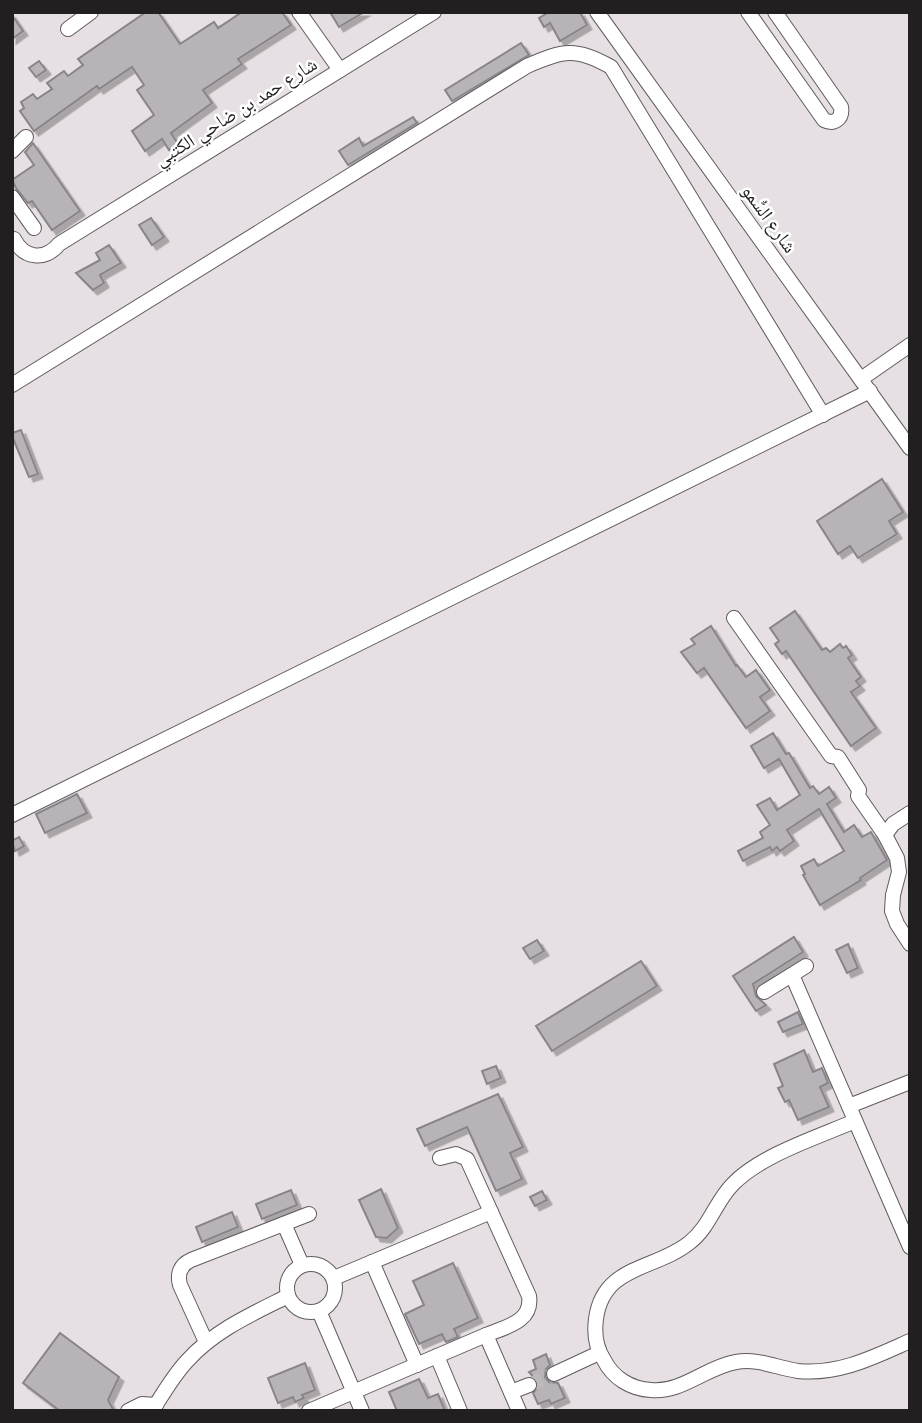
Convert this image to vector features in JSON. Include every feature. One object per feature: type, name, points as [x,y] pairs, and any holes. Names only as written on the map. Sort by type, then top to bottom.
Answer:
[{"type":"street","points":[[68,29],[92,12]]},
{"type":"street","points":[[299,12],[340,70]]},
{"type":"street","name":"شارع حمد بن ضاحي الكتبي","points":[[13,239],[21,250],[38,256],[50,253],[59,244],[434,12]]},
{"type":"street","name":"شارع السُّمو","points":[[597,12],[910,448]]},
{"type":"street","points":[[748,12],[824,120],[837,120],[841,107],[775,12]]},
{"type":"street","points":[[12,385],[527,66],[568,52],[589,54],[611,66],[823,415]]},
{"type":"street","points":[[12,151],[26,137]]},
{"type":"street","points":[[12,197],[34,228]]},
{"type":"street","points":[[12,816],[823,415],[865,385],[910,345]]},
{"type":"street","points":[[734,618],[831,756],[838,757],[860,791],[858,796],[885,835],[899,865],[892,911],[910,944]]},
{"type":"street","points":[[885,835],[892,824],[910,813]]},
{"type":"street","points":[[764,992],[806,966]]},
{"type":"street","points":[[792,975],[910,1247]]},
{"type":"street","points":[[849,1106],[910,1082]]},
{"type":"street","points":[[855,1121],[751,1169],[724,1194],[704,1229],[687,1245],[624,1274],[614,1282],[600,1303],[596,1316],[599,1353],[611,1371],[625,1382],[642,1389],[660,1390],[678,1386],[714,1368],[734,1362],[764,1362],[807,1371],[832,1370],[858,1363],[910,1341]]},
{"type":"street","points":[[309,1411],[518,1321],[526,1314],[530,1306],[529,1296],[467,1159],[456,1154],[440,1158]]},
{"type":"street","points":[[334,1278],[491,1212]]},
{"type":"street","points":[[206,1342],[180,1285],[178,1275],[182,1265],[309,1214]]},
{"type":"street","points":[[284,1224],[302,1265]]},
{"type":"street","points":[[372,1262],[417,1365]]},
{"type":"street","points":[[302,1265],[324,1266],[334,1278],[335,1294],[332,1301],[318,1311],[304,1311],[288,1296],[289,1278],[302,1265]]},
{"type":"street","points":[[128,1411],[142,1404],[154,1408],[177,1373],[206,1342],[234,1323],[288,1296]]},
{"type":"street","points":[[318,1311],[362,1411]]},
{"type":"street","points":[[486,1335],[519,1411]]},
{"type":"street","points":[[554,1374],[599,1353]]},
{"type":"street","points":[[437,1356],[460,1411]]},
{"type":"street","points":[[511,1392],[530,1385]]},
{"type":"building","points":[[146,12],[158,12],[180,44],[214,22],[218,28],[242,12],[282,12],[291,25],[238,59],[242,64],[203,90],[212,103],[171,133],[178,144],[169,150],[162,139],[145,151],[132,131],[154,115],[137,90],[144,85],[132,67],[99,89],[97,86],[34,131],[20,111],[24,108],[21,102],[33,94],[37,99],[52,89],[47,83],[64,71],[68,76],[83,65],[78,59]]},
{"type":"building","points":[[330,12],[364,12],[339,27]]},
{"type":"building","points":[[549,12],[580,12],[587,25],[560,41],[550,23],[544,27],[539,18]]},
{"type":"building","points":[[12,15],[23,31],[12,39]]},
{"type":"building","points":[[521,43],[529,55],[452,101],[445,90]]},
{"type":"building","points":[[39,61],[46,70],[36,77],[29,68]]},
{"type":"building","points":[[413,117],[417,123],[348,165],[339,151],[359,138],[363,146]]},
{"type":"building","points":[[33,143],[80,211],[52,230],[32,201],[28,203],[12,180],[34,165],[25,152]]},
{"type":"building","points":[[151,218],[164,237],[152,245],[139,225]]},
{"type":"building","points":[[109,245],[121,263],[100,275],[104,283],[93,290],[76,273],[100,260],[96,253]]},
{"type":"building","points":[[21,430],[38,474],[29,477],[12,436],[12,433]]},
{"type":"building","points":[[882,479],[903,512],[889,521],[897,534],[858,558],[850,546],[838,554],[817,521]]},
{"type":"building","points":[[795,611],[822,650],[826,648],[830,652],[840,644],[843,648],[846,646],[852,655],[848,658],[861,677],[856,681],[860,686],[851,692],[876,728],[851,746],[786,651],[782,654],[775,644],[779,641],[770,628]]},
{"type":"building","points":[[711,626],[746,677],[756,670],[770,690],[760,697],[770,711],[746,728],[704,668],[697,673],[681,652],[695,644],[691,639]]},
{"type":"building","points":[[773,733],[786,754],[789,753],[810,788],[813,786],[819,794],[829,787],[836,798],[827,804],[844,832],[854,825],[862,837],[871,832],[887,860],[860,878],[861,880],[820,905],[803,875],[805,874],[801,866],[814,859],[818,866],[844,851],[819,809],[787,830],[794,841],[780,851],[777,847],[772,851],[770,847],[743,861],[738,851],[763,838],[760,832],[770,825],[757,805],[770,798],[777,810],[800,795],[779,759],[764,768],[751,746]]},
{"type":"building","points":[[77,794],[87,813],[45,833],[36,814]]},
{"type":"building","points":[[19,837],[24,846],[15,851],[12,841]]},
{"type":"building","points":[[794,937],[803,952],[753,984],[756,996],[766,1005],[756,1011],[733,976]]},
{"type":"building","points":[[537,940],[544,951],[530,959],[523,948]]},
{"type":"building","points":[[848,944],[858,968],[847,973],[836,950]]},
{"type":"building","points":[[641,961],[657,986],[552,1051],[536,1026]]},
{"type":"building","points":[[798,1012],[803,1024],[783,1032],[778,1022]]},
{"type":"building","points":[[804,1050],[813,1072],[822,1068],[828,1083],[820,1087],[829,1107],[798,1120],[789,1100],[785,1102],[778,1088],[783,1086],[774,1064]]},
{"type":"building","points":[[496,1066],[501,1078],[487,1084],[482,1071]]},
{"type":"building","points":[[498,1094],[523,1147],[510,1153],[522,1179],[496,1191],[467,1127],[425,1146],[417,1129]]},
{"type":"building","points":[[381,1189],[398,1228],[387,1238],[376,1237],[359,1200]]},
{"type":"building","points":[[291,1190],[297,1205],[262,1219],[256,1204]]},
{"type":"building","points":[[542,1191],[547,1200],[535,1206],[530,1197]]},
{"type":"building","points":[[232,1212],[238,1227],[202,1242],[196,1227]]},
{"type":"building","points":[[453,1263],[478,1318],[454,1329],[458,1337],[446,1342],[442,1334],[419,1344],[405,1314],[424,1305],[413,1281]]},
{"type":"building","points":[[60,1333],[119,1377],[108,1400],[114,1411],[60,1411],[23,1383]]},
{"type":"building","points":[[546,1354],[550,1365],[546,1369],[545,1377],[549,1382],[558,1383],[565,1398],[551,1404],[549,1400],[538,1404],[533,1393],[538,1382],[529,1372],[536,1369],[533,1360]]},
{"type":"building","points":[[305,1363],[315,1390],[302,1395],[304,1398],[295,1402],[293,1397],[278,1403],[268,1378]]},
{"type":"building","points":[[419,1379],[428,1398],[438,1394],[445,1411],[397,1411],[389,1392]]},
{"type":"tunnel","points":[[529,1385],[554,1374]]}]
